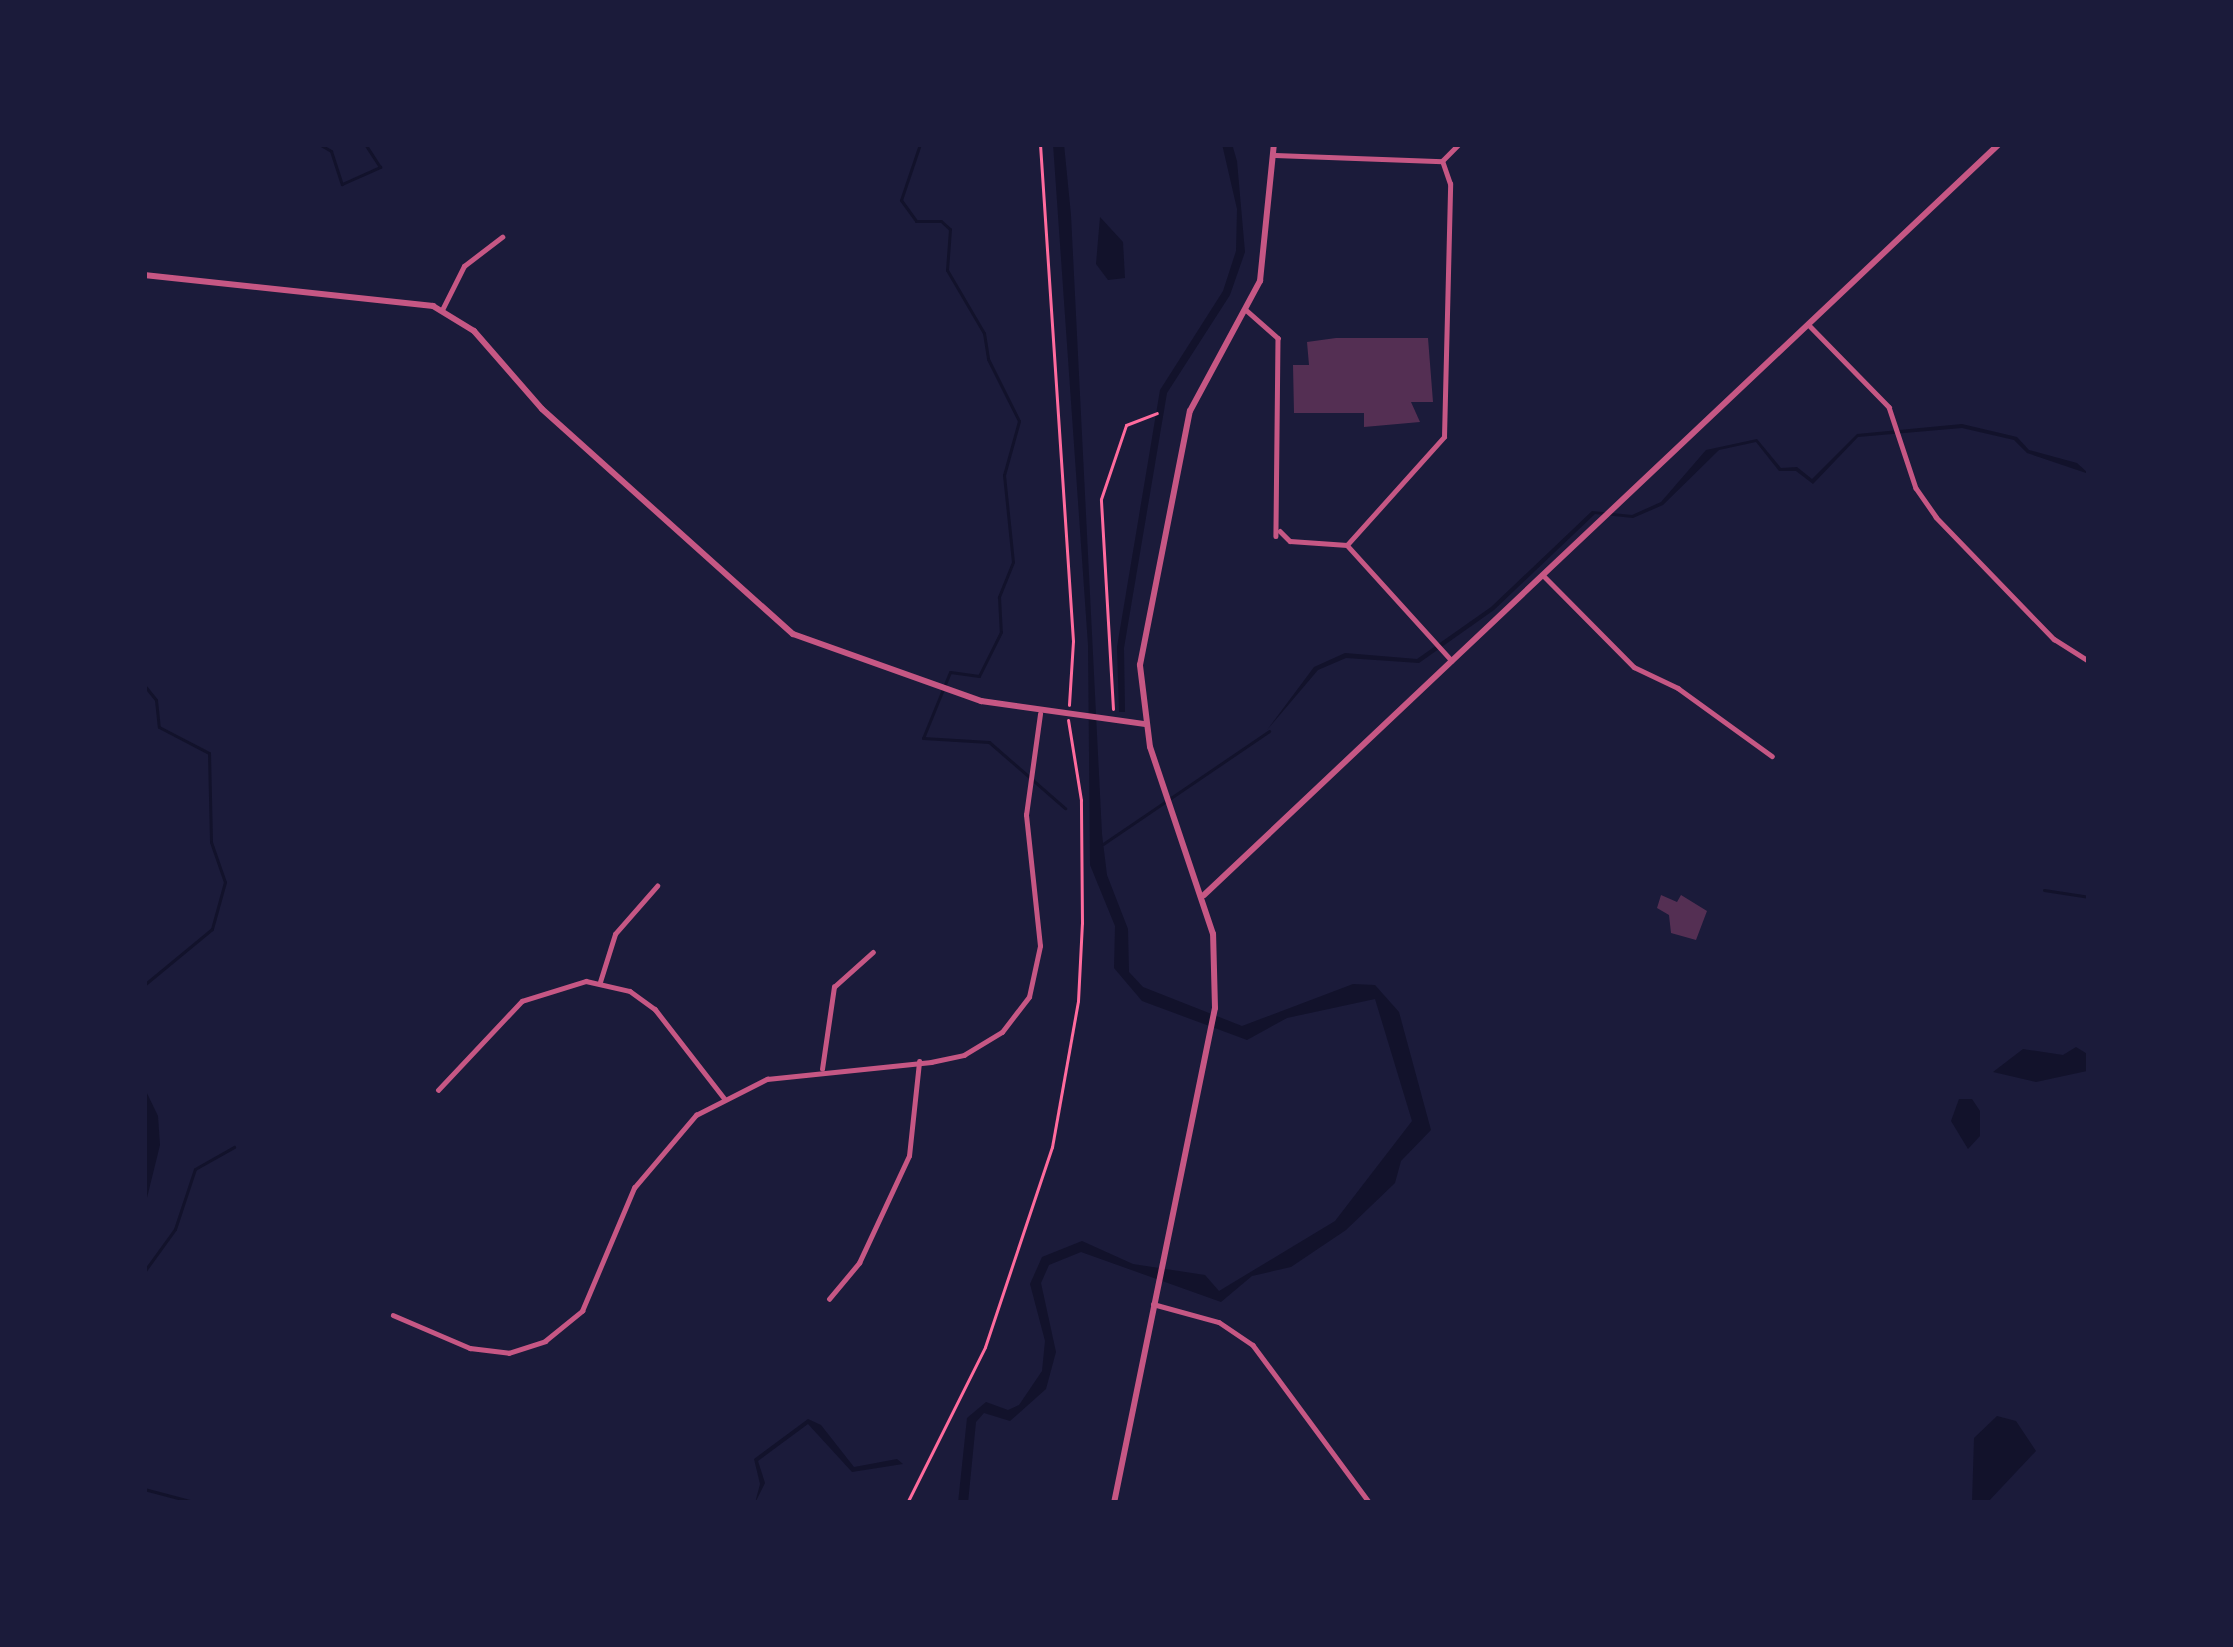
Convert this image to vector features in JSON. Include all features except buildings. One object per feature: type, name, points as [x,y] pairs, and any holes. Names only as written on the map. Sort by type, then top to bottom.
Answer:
[{"type":"street","points":[[1114,1503],[1215,1008],[1204,895],[1144,724],[1140,665],[1179,449],[1199,387],[1245,309],[1269,243],[1274,144]]},
{"type":"street","points":[[1274,155],[1442,161],[1459,144]]},
{"type":"street","points":[[1204,895],[1999,144]]},
{"type":"street","points":[[1347,545],[1444,437],[1450,184],[1442,161]]},
{"type":"street","points":[[442,310],[464,266],[502,237]]},
{"type":"street","points":[[144,275],[442,310],[793,634],[848,659],[1040,714],[1144,724]]},
{"type":"street","points":[[1245,309],[1278,338],[1277,532],[1290,541],[1347,545],[1454,662]]},
{"type":"street","points":[[1809,326],[1888,407],[1916,488],[1936,517],[2054,639],[2089,662]]},
{"type":"street","points":[[1544,576],[1634,667],[1678,688],[1772,756]]},
{"type":"street","points":[[393,1315],[470,1348],[509,1353],[545,1341],[582,1312],[601,1280],[634,1188],[661,1148],[724,1098],[767,1079],[822,1069],[919,1062],[982,1047],[1029,997],[1040,913],[1026,815],[1040,714]]},
{"type":"street","points":[[600,982],[615,934],[657,886]]},
{"type":"street","points":[[822,1069],[834,987],[873,952]]},
{"type":"street","points":[[438,1090],[522,1001],[559,985],[600,982],[655,1009],[724,1098]]},
{"type":"street","points":[[829,1299],[859,1263],[909,1156],[919,1062]]},
{"type":"street","points":[[1152,1304],[1220,1322],[1253,1345],[1370,1503]]},
{"type":"path","points":[[907,1503],[986,1347],[1052,1147],[1078,1001],[1081,800],[1068,718],[1073,640],[1040,144]]},
{"type":"path","points":[[1117,718],[1108,681],[1101,499],[1126,425],[1157,413]]},
{"type":"shaded area","points":[[1053,144],[1064,144],[1071,215],[1102,834],[1107,875],[1128,929],[1129,972],[1143,987],[1242,1026],[1353,984],[1375,985],[1399,1012],[1431,1130],[1401,1161],[1395,1183],[1346,1230],[1291,1267],[1252,1276],[1221,1302],[1081,1252],[1049,1265],[1041,1283],[1056,1352],[1046,1389],[1010,1421],[984,1413],[976,1422],[968,1503],[958,1503],[967,1418],[986,1402],[1008,1410],[1019,1405],[1042,1371],[1045,1341],[1030,1284],[1042,1257],[1082,1241],[1133,1264],[1205,1275],[1219,1291],[1335,1221],[1412,1121],[1375,999],[1287,1018],[1247,1040],[1142,1001],[1114,968],[1115,926],[1090,865],[1088,645]]},
{"type":"shaded area","points":[[1222,144],[1232,144],[1237,161],[1245,252],[1230,295],[1167,393],[1124,648],[1125,712],[1119,712],[1117,647],[1160,390],[1223,291],[1236,251],[1237,209]]},
{"type":"shaded area","points":[[1100,217],[1123,242],[1125,278],[1108,280],[1096,264]]},
{"type":"shaded area","points":[[1962,424],[2017,437],[2029,450],[2077,463],[2089,474],[2027,453],[2014,440],[1962,428],[1858,437],[1813,484],[1796,471],[1779,471],[1756,442],[1719,450],[1663,505],[1633,518],[1595,514],[1494,610],[1419,663],[1346,658],[1318,670],[1267,730],[1314,667],[1345,653],[1417,659],[1491,607],[1592,511],[1632,515],[1661,502],[1706,450],[1757,439],[1781,468],[1797,467],[1812,479],[1857,434]]},
{"type":"shaded area","points":[[2076,1047],[2089,1055],[2087,1071],[2036,1082],[1993,1072],[2023,1049],[2063,1055]]},
{"type":"shaded area","points":[[144,1087],[158,1116],[160,1145],[144,1210]]},
{"type":"shaded area","points":[[1959,1099],[1972,1099],[1980,1111],[1980,1136],[1968,1149],[1951,1121]]},
{"type":"shaded area","points":[[1997,1416],[2016,1421],[2036,1451],[1987,1503],[1972,1503],[1974,1438]]},
{"type":"shaded area","points":[[808,1419],[821,1425],[854,1467],[897,1459],[903,1464],[852,1472],[808,1424],[758,1461],[765,1483],[755,1503],[760,1484],[754,1459]]},
{"type":"waterway","points":[[319,144],[331,151],[342,184],[380,167],[365,144]]},
{"type":"waterway","points":[[920,144],[901,200],[916,221],[941,221],[950,229],[947,270],[984,333],[988,359],[1019,421],[1004,475],[1013,562],[999,597],[1001,632],[979,676],[950,672],[923,738],[989,742],[1065,808]]},
{"type":"waterway","points":[[144,685],[156,700],[159,727],[209,753],[211,842],[225,882],[212,929],[144,985]]},
{"type":"waterway","points":[[1103,844],[1269,731]]},
{"type":"waterway","points":[[2044,890],[2089,897]]},
{"type":"waterway","points":[[144,1272],[175,1229],[195,1169],[234,1147]]},
{"type":"waterway","points":[[144,1489],[197,1503]]}]
